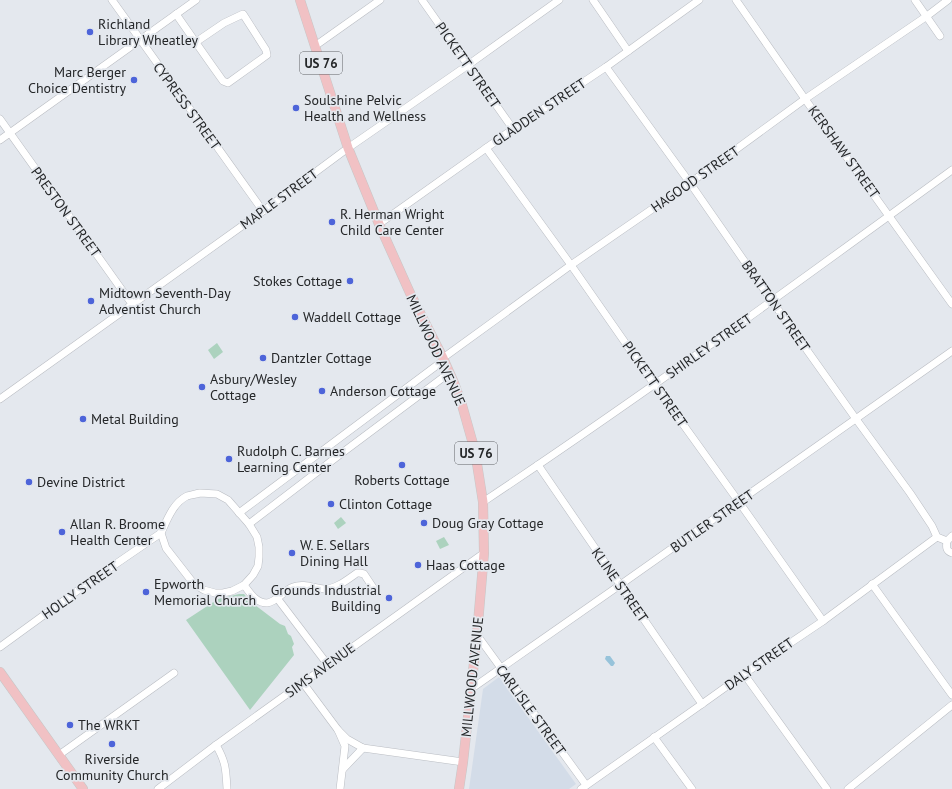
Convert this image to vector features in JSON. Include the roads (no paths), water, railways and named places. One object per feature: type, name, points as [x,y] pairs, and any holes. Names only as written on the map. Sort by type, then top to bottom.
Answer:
[{"type":"main road","name":"MILLWOOD AVENUE","points":[[300,0],[348,148],[379,224],[460,398],[475,451],[483,502],[484,553],[477,636],[459,789]]},
{"type":"main road","points":[[0,672],[83,789]]},
{"type":"street","name":"CYPRESS STREET","points":[[112,0],[263,211]]},
{"type":"street","points":[[184,0],[185,8]]},
{"type":"street","points":[[0,140],[196,0]]},
{"type":"street","points":[[315,46],[380,0]]},
{"type":"street","name":"PICKETT STREET","points":[[422,0],[513,129]]},
{"type":"street","name":"MAPLE STREET","points":[[0,397],[263,211],[348,148],[559,0]]},
{"type":"street","points":[[593,0],[628,51]]},
{"type":"street","name":"GLADDEN STREET","points":[[379,224],[513,129],[606,67],[699,0]]},
{"type":"street","name":"KERSHAW STREET","points":[[736,0],[952,304]]},
{"type":"street","points":[[915,0],[940,36]]},
{"type":"street","name":"HAGOOD STREET","points":[[239,513],[443,359],[571,265],[690,183],[805,99],[948,0]]},
{"type":"street","points":[[176,14],[223,82],[228,83],[267,55],[266,50],[243,14],[224,23],[196,42]]},
{"type":"street","name":"BRATTON STREET","points":[[606,67],[690,183],[772,302],[910,493],[932,526],[937,537]]},
{"type":"street","name":"PRESTON STREET","points":[[0,119],[132,304]]},
{"type":"street","name":"PICKETT STREET","points":[[486,148],[571,265],[822,621]]},
{"type":"street","name":"SHIRLEY STREET","points":[[483,502],[772,302],[952,170]]},
{"type":"street","name":"BUTLER STREET","points":[[471,690],[952,350]]},
{"type":"street","points":[[249,524],[449,373]]},
{"type":"street","name":"KLINE STREET","points":[[538,465],[702,704]]},
{"type":"street","points":[[200,493],[217,494],[228,500],[249,524],[257,536],[259,547],[258,566],[253,575],[244,585],[224,593],[215,593],[204,590],[194,584],[166,548],[161,533],[170,512],[180,501],[187,496],[200,493]]},
{"type":"street","name":"HOLLY STREET","points":[[0,648],[88,583],[161,533]]},
{"type":"street","points":[[937,537],[949,539],[946,547],[952,554]]},
{"type":"street","name":"DALY STREET","points":[[583,787],[822,621],[937,537]]},
{"type":"street","name":"SIMS AVENUE","points":[[158,789],[216,745],[484,553]]},
{"type":"street","points":[[244,585],[257,601],[267,603],[272,602],[293,587],[302,585],[325,589],[340,585],[357,573],[360,573],[364,574],[376,592]]},
{"type":"street","points":[[872,584],[952,695]]},
{"type":"street","points":[[277,598],[328,665]]},
{"type":"street","name":"CARLISLE STREET","points":[[477,636],[583,787]]},
{"type":"street","points":[[59,755],[174,673]]},
{"type":"street","points":[[744,674],[827,789]]},
{"type":"street","points":[[303,683],[338,730],[347,739],[363,748],[463,762]]},
{"type":"street","points":[[848,789],[952,705]]},
{"type":"street","points":[[338,730],[345,746],[340,789]]},
{"type":"street","points":[[654,737],[692,789]]},
{"type":"street","points":[[216,745],[224,760],[227,789]]},
{"type":"street","points":[[342,769],[363,748]]},
{"type":"water","points":[[606,656],[610,656],[615,663],[613,666],[611,666],[605,659]]},
{"type":"place","name":"Richland Library Wheatley","points":[[90,32]]},
{"type":"place","name":"Marc Berger Choice Dentistry","points":[[134,80]]},
{"type":"place","name":"Soulshine Pelvic Health and Wellness","points":[[296,108]]},
{"type":"place","name":"R. Herman Wright Child Care Center","points":[[332,222]]},
{"type":"place","name":"Stokes Cottage","points":[[350,281]]},
{"type":"place","name":"Midtown Seventh-Day Adventist Church","points":[[91,301]]},
{"type":"place","name":"Waddell Cottage","points":[[295,317]]},
{"type":"place","name":"Dantzler Cottage","points":[[263,358]]},
{"type":"place","name":"Asbury/Wesley Cottage","points":[[202,387]]},
{"type":"place","name":"Anderson Cottage","points":[[322,391]]},
{"type":"place","name":"Metal Building","points":[[83,419]]},
{"type":"place","name":"Rudolph C. Barnes Learning Center","points":[[229,459]]},
{"type":"place","name":"Roberts Cottage","points":[[402,465]]},
{"type":"place","name":"Devine District","points":[[29,482]]},
{"type":"place","name":"Clinton Cottage","points":[[331,504]]},
{"type":"place","name":"Doug Gray Cottage","points":[[424,523]]},
{"type":"place","name":"Allan R. Broome Health Center","points":[[62,532]]},
{"type":"place","name":"W. E. Sellars Dining Hall","points":[[292,553]]},
{"type":"place","name":"Haas Cottage","points":[[418,565]]},
{"type":"place","name":"Epworth Memorial Church","points":[[146,592]]},
{"type":"place","name":"Grounds Industrial Building","points":[[389,598]]},
{"type":"place","name":"The WRKT","points":[[70,725]]},
{"type":"place","name":"Riverside Community Church","points":[[112,744]]}]
